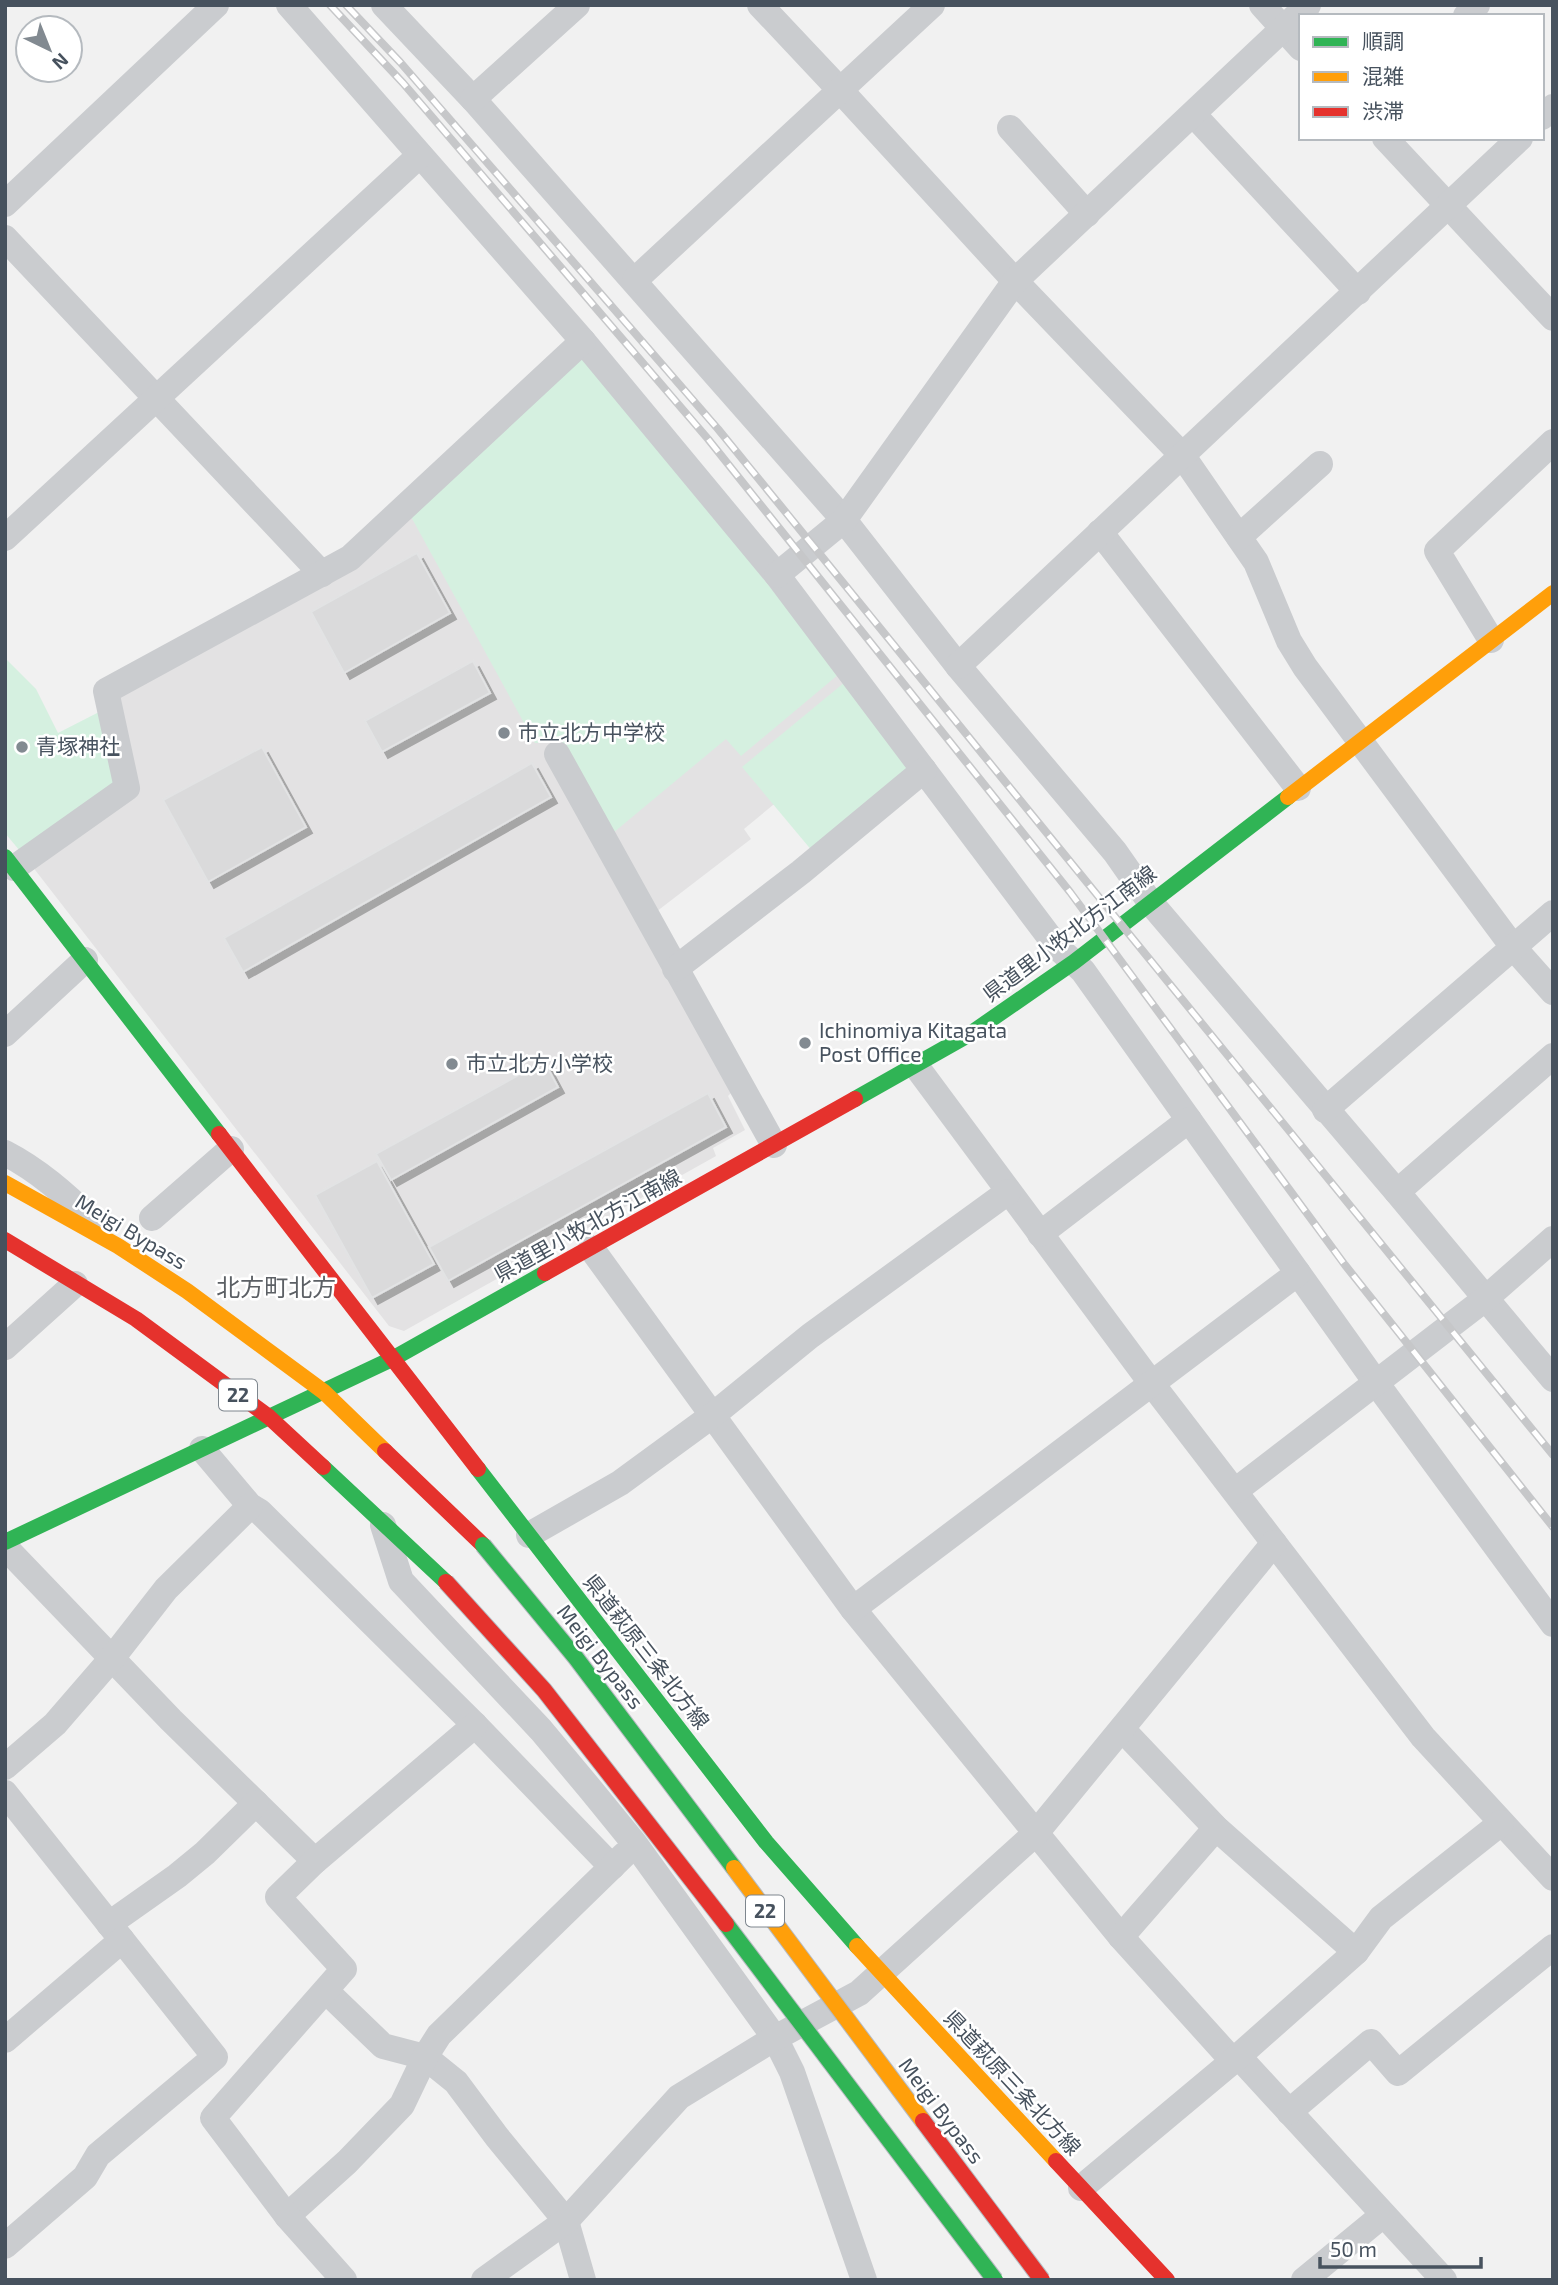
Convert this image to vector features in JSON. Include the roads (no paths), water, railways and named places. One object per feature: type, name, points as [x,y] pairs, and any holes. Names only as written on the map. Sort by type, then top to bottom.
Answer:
[{"type":"main road","name":"県道里小牧北方江南線","points":[[394,1359],[916,1066],[1019,1002],[1553,593]]},
{"type":"main road","name":"県道萩原三条北方線","points":[[10,862],[766,1842],[881,1975],[1081,2188],[1155,2277]]},
{"type":"main road","name":"Meigi Bypass","points":[[5,1183],[118,1246],[187,1291],[324,1392],[483,1545],[576,1658],[1042,2280]]},
{"type":"main road","name":"22","points":[[5,1240],[136,1319],[270,1418],[446,1582],[544,1690],[767,1978],[995,2280]]},
{"type":"main road","points":[[5,1545],[202,1448],[394,1359]]},
{"type":"street","points":[[5,204],[216,5]]},
{"type":"street","points":[[289,5],[583,341],[777,575],[1057,947],[1074,962],[1553,1624]]},
{"type":"street","points":[[384,5],[473,99],[845,520],[958,666],[1115,852],[1150,902],[1325,1110],[1398,1192],[1553,1379]]},
{"type":"street","points":[[473,99],[577,5]]},
{"type":"street","points":[[760,5],[1015,281],[1182,455],[1256,562],[1289,640],[1306,667],[1513,947],[1553,992]]},
{"type":"street","points":[[635,280],[932,5]]},
{"type":"street","points":[[777,575],[845,520],[1015,281],[1193,114],[1292,38],[1262,5]]},
{"type":"street","points":[[1193,114],[1358,292]]},
{"type":"street","points":[[1010,128],[1087,214]]},
{"type":"street","points":[[1387,140],[1553,318]]},
{"type":"street","points":[[958,666],[1518,140]]},
{"type":"street","points":[[5,538],[421,155]]},
{"type":"street","points":[[5,238],[321,574]]},
{"type":"street","points":[[10,862],[127,789],[106,691],[350,558],[583,341]]},
{"type":"street","points":[[1491,640],[1437,551],[1553,442]]},
{"type":"street","points":[[1239,537],[1320,464]]},
{"type":"street","points":[[1100,532],[1298,788]]},
{"type":"street","points":[[557,754],[774,1145]]},
{"type":"street","points":[[675,969],[801,872],[924,770]]},
{"type":"street","points":[[1325,1110],[1553,913]]},
{"type":"street","points":[[5,1034],[85,960]]},
{"type":"street","points":[[1398,1192],[1553,1056]]},
{"type":"street","points":[[916,1066],[1152,1384],[1423,1737],[1553,1878]]},
{"type":"street","points":[[1040,1234],[1189,1120]]},
{"type":"street","points":[[152,1218],[231,1149]]},
{"type":"street","points":[[5,1153],[29,1165],[66,1195],[118,1246]]},
{"type":"street","points":[[529,1535],[620,1483],[713,1415],[810,1336],[1008,1192]]},
{"type":"street","points":[[1235,1491],[1485,1299],[1553,1239]]},
{"type":"street","points":[[591,1248],[853,1609],[1036,1833],[1122,1937],[1444,2280]]},
{"type":"street","points":[[5,1263],[75,1284]]},
{"type":"street","points":[[853,1609],[1298,1273]]},
{"type":"street","points":[[5,1347],[75,1284]]},
{"type":"street","points":[[202,1448],[250,1507],[260,1512],[475,1725],[611,1867]]},
{"type":"street","points":[[5,1767],[55,1724],[113,1657],[166,1589],[250,1507]]},
{"type":"street","points":[[381,1519],[401,1581],[541,1730],[635,1844],[775,2038],[792,2072],[864,2280]]},
{"type":"street","points":[[484,2280],[566,2221],[679,2097],[775,2038],[859,1993],[1036,1833],[1274,1542]]},
{"type":"street","points":[[5,1545],[171,1720],[315,1861]]},
{"type":"street","points":[[344,2280],[287,2216],[213,2118],[345,1969],[278,1897],[315,1861],[475,1725]]},
{"type":"street","points":[[1122,1729],[1216,1828],[1356,1952]]},
{"type":"street","points":[[5,1793],[239,2089]]},
{"type":"street","points":[[5,2040],[115,1932],[205,1853],[256,1803]]},
{"type":"street","points":[[1081,2188],[1235,2059],[1356,1952],[1381,1919],[1501,1822]]},
{"type":"street","points":[[1122,1937],[1216,1828]]},
{"type":"street","points":[[287,2216],[347,2162],[402,2105],[439,2035],[635,1844]]},
{"type":"street","points":[[1289,2112],[1371,2042],[1398,2073],[1553,1947]]},
{"type":"street","points":[[326,1991],[383,2046],[425,2057],[456,2082],[566,2221],[583,2280]]},
{"type":"street","points":[[5,2246],[85,2177],[98,2155],[215,2057]]},
{"type":"street","points":[[1304,2280],[1383,2215]]},
{"type":"railway","points":[[330,5],[403,83],[708,439],[1070,892],[1345,1265],[1553,1527]]},
{"type":"railway","points":[[346,5],[400,62],[718,429],[1553,1455]]},
{"type":"place","name":"市立北方中学校","points":[[504,733]]},
{"type":"place","name":"青塚神社","points":[[22,747]]},
{"type":"place","name":"Ichinomiya Kitagata Post Office","points":[[805,1043]]},
{"type":"place","name":"市立北方小学校","points":[[452,1064]]},
{"type":"district","name":"北方町北方","points":[[276,1288]]}]
